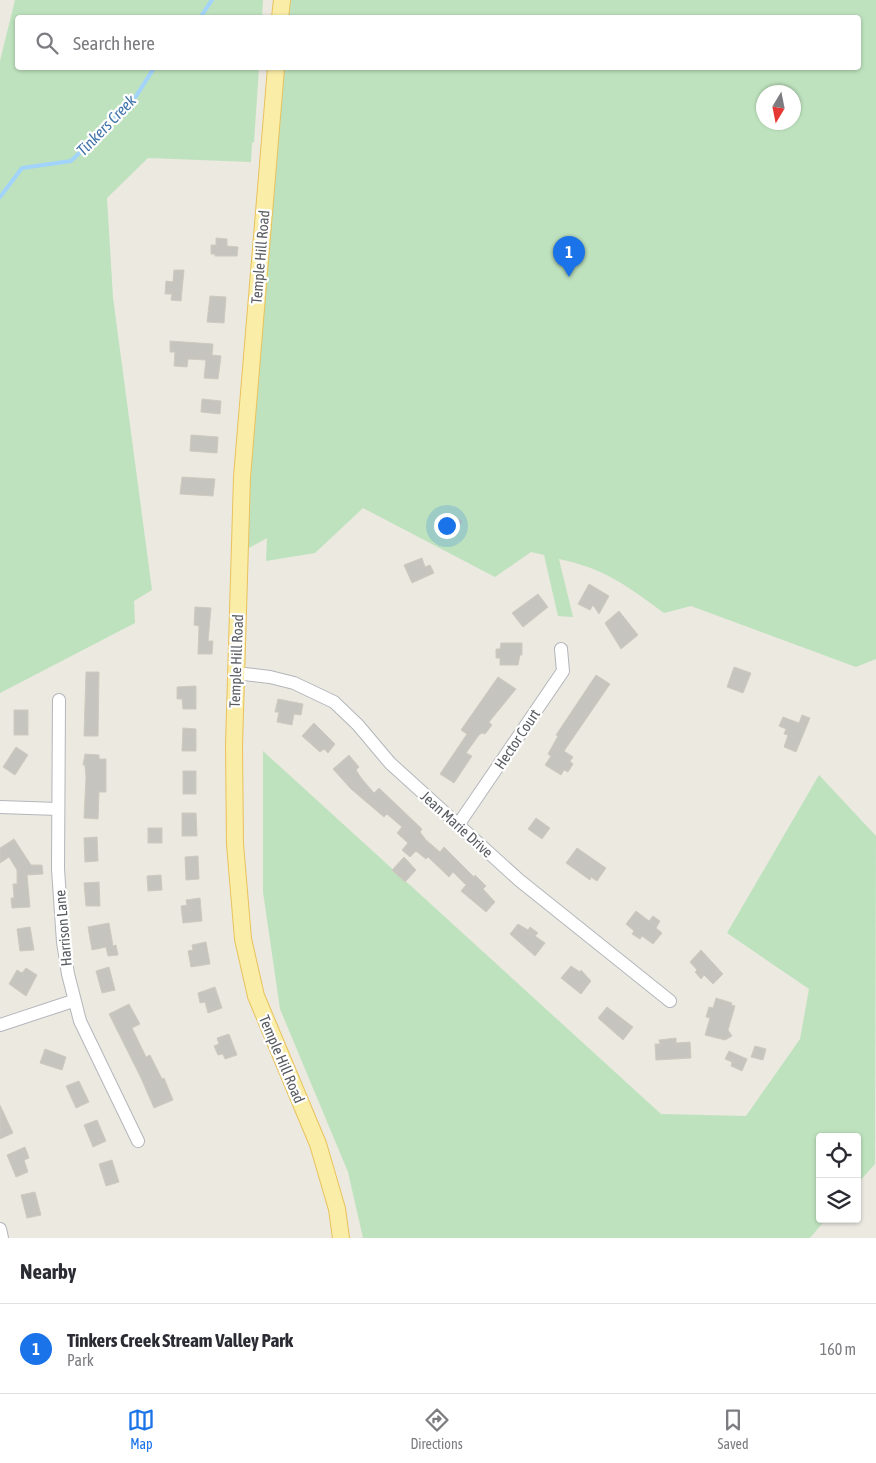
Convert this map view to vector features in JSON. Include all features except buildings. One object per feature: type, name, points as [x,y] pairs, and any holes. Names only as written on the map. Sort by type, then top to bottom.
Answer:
[{"type":"main road","points":[[280,15],[282,0]]},
{"type":"main road","name":"Temple Hill Road","points":[[276,70],[242,477],[236,673],[235,844],[243,939],[256,996],[318,1144],[337,1210],[341,1238]]},
{"type":"street","name":"Hector Court","points":[[458,825],[563,671],[561,649]]},
{"type":"street","name":"Jean Marie Drive","points":[[236,673],[270,677],[294,683],[334,702],[358,725],[390,763],[519,880],[670,1001]]},
{"type":"street","name":"Harrison Lane","points":[[59,700],[58,809],[61,916],[73,1001],[80,1021],[138,1141]]},
{"type":"street","points":[[0,807],[58,809]]},
{"type":"street","points":[[0,1026],[73,1001]]},
{"type":"street","points":[[0,1229],[2,1238]]},
{"type":"green space","points":[[15,0],[263,0],[262,15],[15,15],[15,70],[259,70],[251,162],[148,158],[107,198],[113,298],[152,590],[134,601],[135,623],[0,693],[0,61]]},
{"type":"green space","points":[[285,0],[876,0],[876,659],[856,667],[691,606],[664,613],[603,573],[559,559],[573,617],[558,616],[544,555],[531,552],[495,577],[363,508],[315,553],[266,561],[267,538],[249,548],[247,491],[279,70],[861,70],[861,15],[283,15]]},
{"type":"green space","points":[[263,751],[661,1114],[746,1116],[800,1039],[809,989],[727,933],[819,775],[876,836],[875,1164],[861,1180],[861,1133],[816,1133],[816,1223],[823,1223],[810,1238],[363,1238],[348,1172],[280,1009],[263,892]]},
{"type":"waterway","name":"Tinkers Creek","points":[[202,15],[212,0]]},
{"type":"waterway","name":"Tinkers Creek","points":[[0,197],[22,168],[71,161],[133,101],[153,70]]},
{"type":"place","name":"Tinkers Creek Stream Valley Park","points":[[569,277]]}]
